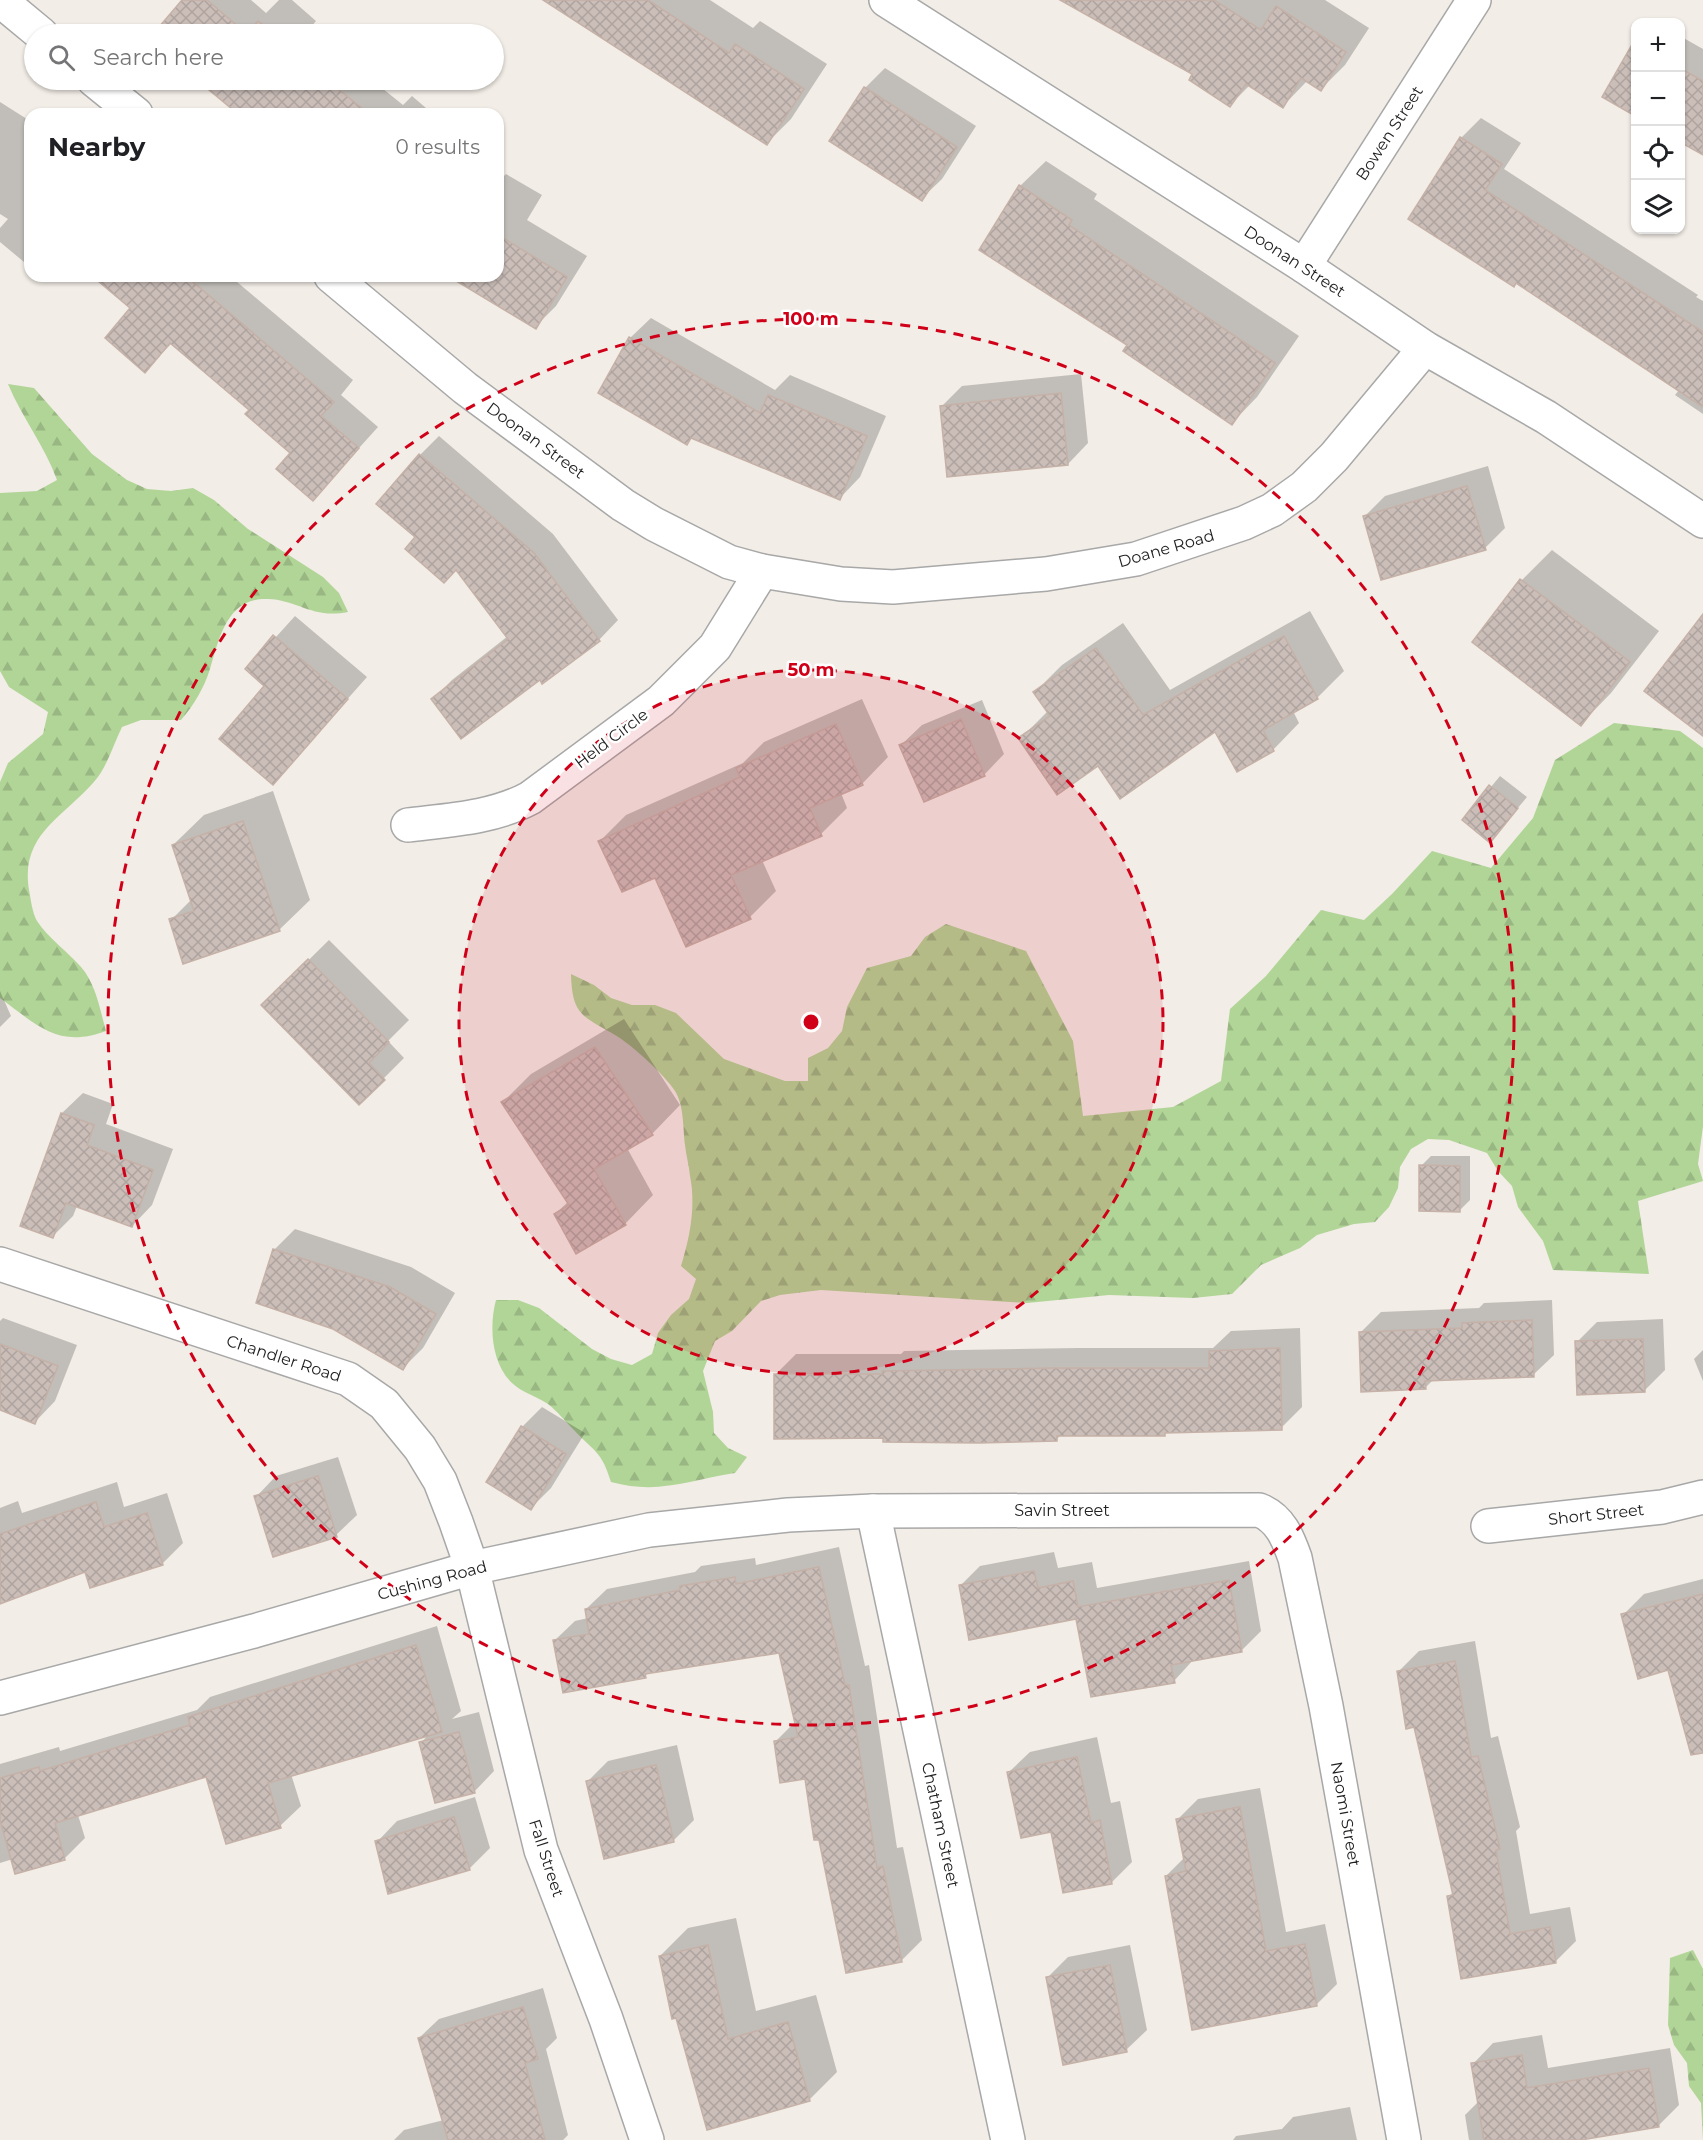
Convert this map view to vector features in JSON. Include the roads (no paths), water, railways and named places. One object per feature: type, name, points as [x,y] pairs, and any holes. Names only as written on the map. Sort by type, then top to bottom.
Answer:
[{"type":"street","points":[[0,0],[29,24]]},
{"type":"street","name":"Doonan Street","points":[[886,0],[1304,266],[1425,348],[1546,417],[1703,521]]},
{"type":"street","name":"Bowen Street","points":[[1304,266],[1474,0]]},
{"type":"street","points":[[106,90],[129,108]]},
{"type":"street","name":"Doonan Street","points":[[338,282],[465,388],[623,505],[707,553],[762,571]]},
{"type":"street","name":"Doane Road","points":[[762,571],[841,584],[892,587],[1046,574],[1136,559],[1214,535],[1272,510],[1304,487],[1335,457],[1425,348]]},
{"type":"street","name":"Held Circle","points":[[408,825],[483,815],[506,809],[530,798],[660,701],[715,647],[762,571]]},
{"type":"street","name":"Chandler Road","points":[[0,1264],[336,1374],[369,1392],[392,1413],[420,1448],[440,1481],[472,1568]]},
{"type":"street","name":"Short Street","points":[[1488,1526],[1662,1508],[1703,1497]]},
{"type":"street","name":"Savin Street","points":[[873,1511],[1251,1509]]},
{"type":"street","name":"Naomi Street","points":[[1251,1509],[1266,1513],[1278,1524],[1288,1538],[1295,1558],[1326,1706],[1404,2140]]},
{"type":"street","name":"Cushing Road","points":[[0,1698],[254,1631],[472,1568],[649,1530],[788,1515],[873,1511]]},
{"type":"street","name":"Chatham Street","points":[[873,1511],[1008,2140]]},
{"type":"street","name":"Fall Street","points":[[472,1568],[541,1850],[606,2019],[647,2140]]}]
